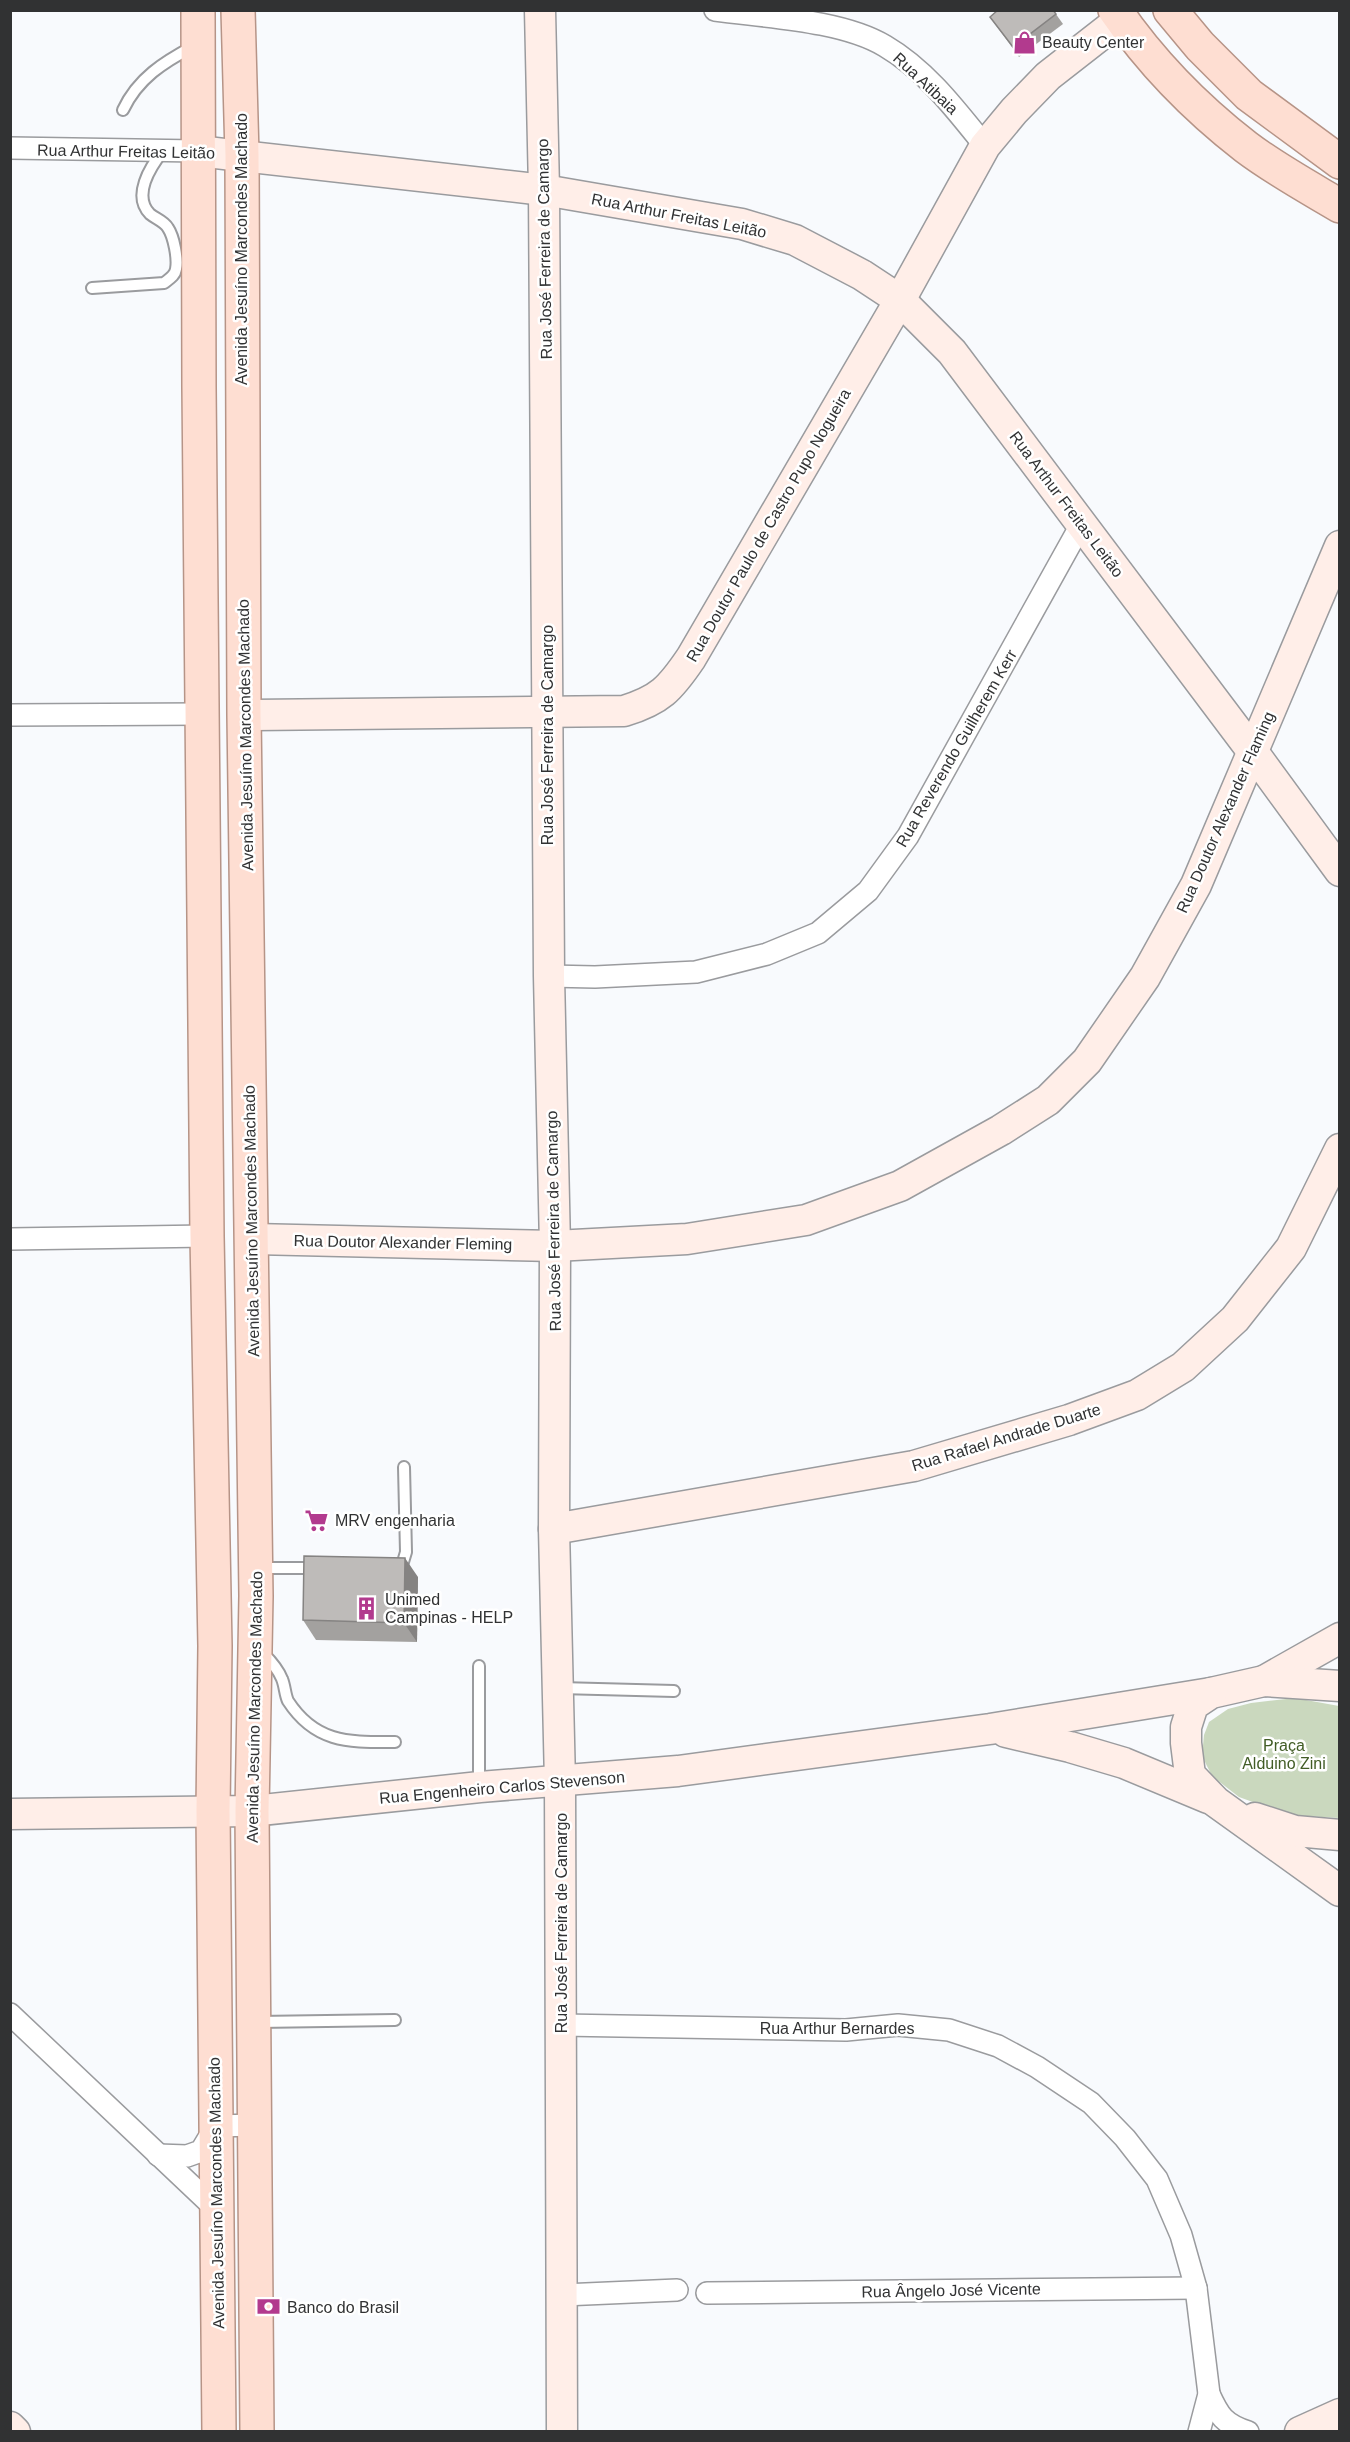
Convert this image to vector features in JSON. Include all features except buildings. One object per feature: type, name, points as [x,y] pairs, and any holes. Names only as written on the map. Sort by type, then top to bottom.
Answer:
[{"type":"main road","name":"Avenida Jesuíno Marcondes Machado","points":[[198,10],[205,1050],[215,1646],[213,1811],[219,2432]]},
{"type":"main road","name":"Avenida Jesuíno Marcondes Machado","points":[[238,10],[242,155],[241,386],[244,715],[255,1493],[256,1646],[252,1811],[257,2432]]},
{"type":"main road","points":[[1170,10],[1200,46],[1249,95],[1340,162]]},
{"type":"main road","points":[[1118,15],[1201,109],[1247,148],[1340,206]]},
{"type":"main road","points":[[199,387],[241,386]]},
{"type":"main road","points":[[204,930],[247,927]]},
{"type":"main road","points":[[205,1050],[248,1048]]},
{"type":"main road","points":[[212,1494],[255,1493]]},
{"type":"main road","points":[[215,1646],[256,1646]]},
{"type":"main road","points":[[214,1991],[254,2006]]},
{"type":"street","name":"Rua José Ferreira de Camargo","points":[[540,10],[544,190],[549,976],[555,1246],[554,1530],[560,1782],[562,2432]]},
{"type":"street","name":"Rua Atibaia","points":[[715,10],[816,24],[856,33],[884,45],[906,61],[946,98],[985,146]]},
{"type":"street","name":"Rua Doutor Paulo de Castro Pupo Nogueira","points":[[244,715],[624,711],[649,703],[674,682],[691,658],[900,300],[985,146],[1014,111],[1048,76],[1118,15]]},
{"type":"street","name":"Rua Arthur Freitas Leitão","points":[[10,148],[198,151],[544,190],[732,222],[795,240],[862,275],[900,300],[952,352],[1340,871]]},
{"type":"street","name":"Rua Reverendo Guilherem Kerr","points":[[549,976],[595,977],[696,972],[767,954],[818,933],[868,891],[908,836],[1082,523]]},
{"type":"street","name":"Rua Doutor Alexander Flaming","points":[[555,1246],[687,1239],[806,1220],[900,1186],[1001,1130],[1048,1100],[1087,1060],[1145,977],[1196,885],[1340,546]]},
{"type":"street","points":[[10,715],[202,714]]},
{"type":"street","name":"Rua Rafael Andrade Duarte","points":[[554,1530],[914,1466],[1069,1420],[1137,1395],[1183,1367],[1235,1319],[1291,1248],[1340,1149]]},
{"type":"street","points":[[10,1239],[207,1236]]},
{"type":"street","name":"Rua Doutor Alexander Fleming","points":[[251,1239],[555,1246]]},
{"type":"street","points":[[1264,1681],[1340,1638]]},
{"type":"street","points":[[1264,1681],[1340,1686]]},
{"type":"street","name":"Rua Engenheiro Carlos Stevenson","points":[[10,1814],[252,1811],[480,1787],[678,1771],[990,1729],[1211,1693],[1264,1681]]},
{"type":"street","points":[[1211,1693],[1193,1705],[1186,1727],[1190,1774],[1216,1802],[1340,1892]]},
{"type":"street","name":"Rua Engenheiro Carlos Stevenson","points":[[990,1729],[1070,1746],[1124,1763],[1216,1802]]},
{"type":"street","points":[[1216,1802],[1294,1831],[1340,1835]]},
{"type":"street","points":[[10,2014],[217,2210]]},
{"type":"street","name":"Rua Arthur Bernardes","points":[[562,2025],[846,2030],[898,2025],[950,2030],[998,2046],[1037,2067],[1091,2103],[1125,2138],[1157,2179],[1181,2235],[1196,2288],[1209,2394],[1199,2432]]},
{"type":"street","points":[[158,2155],[187,2156],[201,2151],[216,2127],[255,2125]]},
{"type":"street","name":"Rua Ângelo José Vicente","points":[[707,2293],[1196,2288]]},
{"type":"street","points":[[563,2295],[677,2290]]},
{"type":"street","points":[[1209,2394],[1218,2414],[1231,2426],[1248,2432]]},
{"type":"street","points":[[1300,2432],[1339,2414]]},
{"type":"street","points":[[10,2427],[15,2432]]},
{"type":"lane","points":[[123,110],[140,84],[162,63],[199,44]]},
{"type":"lane","points":[[92,288],[164,283],[173,277],[176,269],[170,230],[163,222],[150,214],[142,201],[153,164],[164,151]]},
{"type":"lane","points":[[387,1568],[399,1568],[406,1552],[404,1467]]},
{"type":"lane","points":[[255,1568],[327,1568]]},
{"type":"lane","points":[[256,1646],[271,1661],[282,1678],[288,1700],[310,1726],[330,1737],[348,1742],[394,1742]]},
{"type":"lane","points":[[479,1666],[480,1787]]},
{"type":"lane","points":[[558,1688],[674,1691]]},
{"type":"lane","points":[[254,2006],[395,2020]]},
{"type":"green space","name":"Praça Alduino Zini","points":[[1295,1698],[1339,1706],[1339,1818],[1289,1815],[1239,1797],[1212,1776],[1202,1756],[1204,1735],[1209,1722],[1228,1709],[1251,1703]]},
{"type":"place","name":"Beauty Center","points":[[1024,42]]},
{"type":"place","name":"MRV engenharia","points":[[317,1520]]},
{"type":"place","name":"Unimed Campinas - HELP","points":[[367,1608]]},
{"type":"place","name":"Banco do Brasil","points":[[269,2307]]}]
